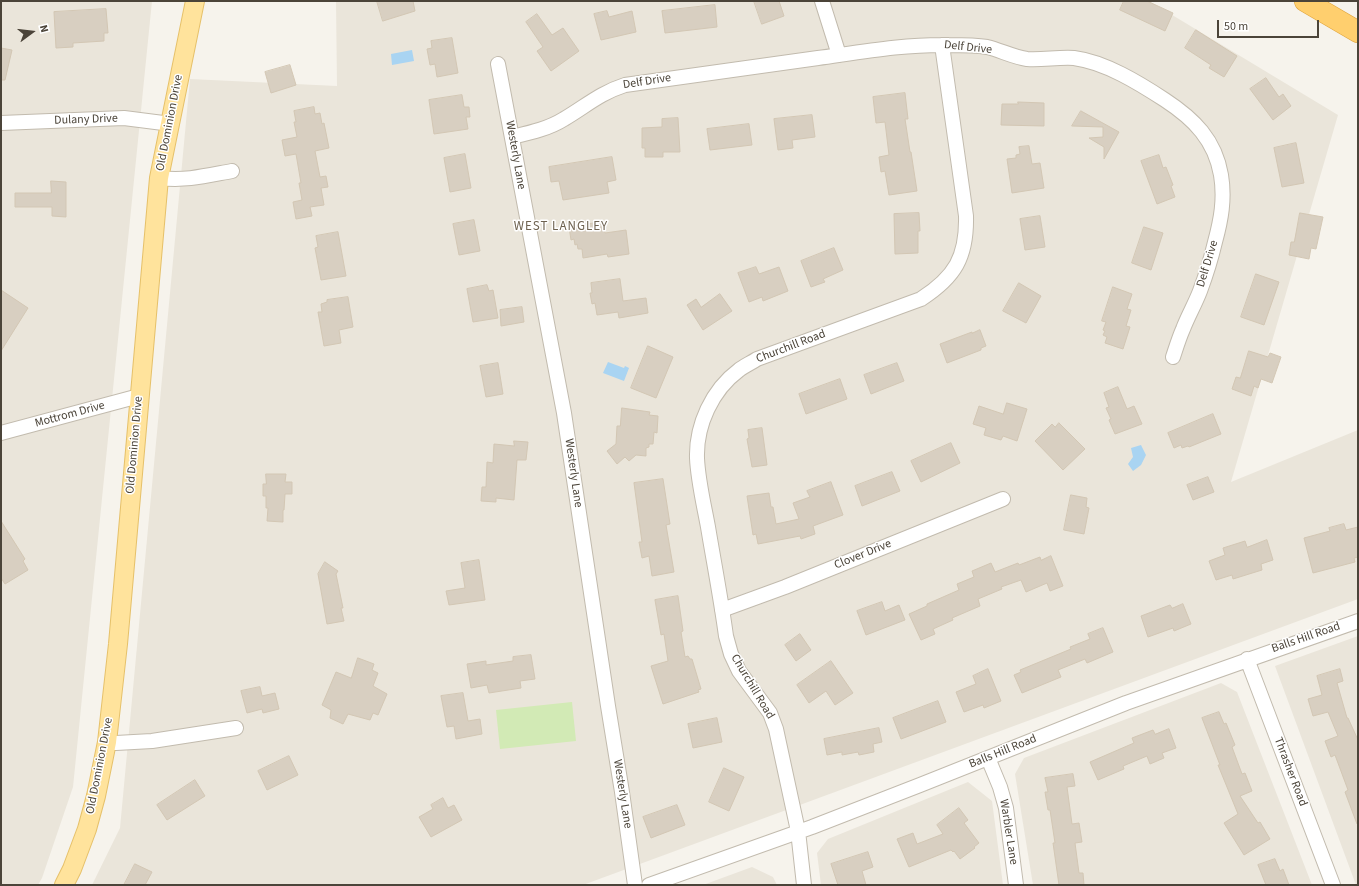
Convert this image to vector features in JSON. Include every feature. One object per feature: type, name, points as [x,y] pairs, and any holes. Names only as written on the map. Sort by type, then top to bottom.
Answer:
[{"type":"highway","points":[[1305,1],[1358,32]]},
{"type":"main road","name":"Old Dominion Drive","points":[[64,885],[72,869],[87,829],[96,796],[107,742],[118,644],[159,178],[195,1]]},
{"type":"street","points":[[822,1],[839,56]]},
{"type":"street","name":"Delf Drive","points":[[512,137],[540,130],[563,120],[609,90],[625,85],[907,47],[942,45],[987,48],[1026,59],[1073,58],[1092,62],[1118,72],[1158,95],[1177,108],[1197,125],[1215,151],[1221,174],[1223,195],[1222,214],[1200,292],[1182,330],[1173,357]]},
{"type":"street","name":"Churchill Road","points":[[804,885],[798,831],[776,729],[770,713],[739,671],[731,654],[726,636],[697,458],[699,438],[704,418],[713,399],[724,384],[739,370],[757,359],[921,298],[937,288],[948,278],[957,264],[963,249],[966,233],[966,216],[942,45]]},
{"type":"street","name":"Westerly Lane","points":[[498,64],[564,413],[635,885]]},
{"type":"street","name":"Dulany Drive","points":[[1,123],[124,118],[171,124]]},
{"type":"street","points":[[159,178],[177,180],[189,179],[232,171]]},
{"type":"street","name":"Mottrom Drive","points":[[1,433],[139,396]]},
{"type":"street","name":"Clover Drive","points":[[722,610],[785,587],[1003,499]]},
{"type":"street","name":"Balls Hill Road","points":[[649,885],[920,785],[1126,703],[1358,621]]},
{"type":"street","name":"Thrasher Road","points":[[1247,659],[1333,885]]},
{"type":"street","points":[[107,742],[152,741],[236,728]]},
{"type":"street","name":"Warbler Lane","points":[[988,758],[1000,787],[1006,808],[1016,885]]},
{"type":"shaded area","points":[[1,1],[152,1],[73,787],[42,878],[38,885],[1,885]]},
{"type":"shaded area","points":[[336,1],[1149,1],[1338,115],[1231,482],[1358,430],[1358,599],[583,885],[92,885],[120,828],[190,79],[337,86]]},
{"type":"shaded area","points":[[1358,636],[1358,885],[1356,885],[1275,666]]},
{"type":"shaded area","points":[[1221,683],[1237,692],[1312,885],[1033,885],[1015,774],[1024,758]]},
{"type":"shaded area","points":[[968,782],[992,801],[1003,885],[821,885],[817,853],[828,839]]},
{"type":"shaded area","points":[[752,867],[773,877],[777,885],[703,885]]},
{"type":"green space","points":[[572,702],[576,741],[500,749],[496,710]]},
{"type":"water","points":[[412,50],[414,61],[392,65],[391,54]]},
{"type":"water","points":[[608,362],[624,368],[625,366],[629,368],[624,381],[603,373]]},
{"type":"water","points":[[1141,445],[1146,455],[1141,465],[1133,471],[1128,464],[1133,457],[1131,448]]},
{"type":"building","points":[[377,1],[413,1],[415,11],[383,21]]},
{"type":"building","points":[[754,1],[779,1],[784,16],[762,24]]},
{"type":"building","points":[[1124,1],[1147,1],[1173,13],[1165,31],[1120,10]]},
{"type":"building","points":[[715,5],[717,27],[665,33],[662,11]]},
{"type":"building","points":[[106,9],[108,33],[104,33],[104,41],[73,43],[73,47],[56,48],[54,12]]},
{"type":"building","points":[[607,11],[609,17],[632,11],[636,32],[601,40],[594,14]]},
{"type":"building","points":[[537,14],[552,35],[563,28],[579,51],[551,71],[537,51],[543,47],[526,22]]},
{"type":"building","points":[[1196,30],[1237,56],[1224,77],[1209,68],[1211,65],[1185,48]]},
{"type":"building","points":[[452,38],[458,73],[437,77],[435,64],[430,65],[427,49],[432,48],[431,41]]},
{"type":"building","points":[[1,48],[12,50],[5,80],[1,80]]},
{"type":"building","points":[[290,65],[296,85],[271,93],[265,72]]},
{"type":"building","points":[[1266,78],[1279,97],[1283,94],[1291,106],[1273,120],[1250,89]]},
{"type":"building","points":[[905,93],[908,119],[905,119],[917,191],[889,195],[885,171],[881,172],[879,157],[889,155],[885,122],[876,123],[873,97]]},
{"type":"building","points":[[462,95],[464,107],[469,107],[470,117],[466,117],[468,129],[434,134],[429,100]]},
{"type":"building","points":[[1018,102],[1044,103],[1044,126],[1001,125],[1002,104],[1018,104]]},
{"type":"building","points":[[314,107],[315,114],[320,113],[322,124],[324,123],[329,148],[315,151],[320,177],[326,176],[328,187],[321,188],[324,205],[310,207],[312,216],[296,219],[293,202],[302,200],[299,183],[301,183],[296,154],[285,156],[282,140],[297,137],[294,122],[296,122],[294,111]]},
{"type":"building","points":[[1081,111],[1119,132],[1104,159],[1104,147],[1089,138],[1103,137],[1103,127],[1072,126]]},
{"type":"building","points":[[812,115],[815,137],[792,140],[793,148],[778,150],[774,119]]},
{"type":"building","points":[[678,118],[680,152],[663,152],[663,157],[645,157],[645,148],[642,148],[642,128],[662,127],[662,119]]},
{"type":"building","points":[[749,124],[752,145],[710,150],[707,129]]},
{"type":"building","points":[[1296,143],[1304,183],[1282,187],[1274,148]]},
{"type":"building","points":[[1029,146],[1032,164],[1040,163],[1044,188],[1012,193],[1007,159],[1016,158],[1016,155],[1020,154],[1019,147]]},
{"type":"building","points":[[465,154],[471,188],[450,192],[444,158]]},
{"type":"building","points":[[1159,155],[1163,168],[1166,167],[1173,185],[1171,186],[1175,197],[1157,204],[1141,161]]},
{"type":"building","points":[[612,157],[616,180],[607,182],[609,193],[563,200],[559,181],[551,182],[549,167]]},
{"type":"building","points":[[51,181],[66,182],[66,217],[52,216],[52,207],[15,207],[15,193],[51,193]]},
{"type":"building","points":[[919,213],[920,231],[918,231],[918,253],[895,254],[894,214]]},
{"type":"building","points":[[1300,213],[1323,217],[1316,249],[1311,248],[1309,259],[1289,255],[1291,242],[1294,242]]},
{"type":"building","points":[[1040,216],[1045,247],[1025,250],[1020,219]]},
{"type":"building","points":[[474,220],[480,251],[459,255],[453,224]]},
{"type":"building","points":[[603,222],[605,233],[626,230],[629,254],[608,257],[607,254],[583,258],[582,249],[578,249],[577,244],[575,245],[574,239],[571,240],[569,227]]},
{"type":"building","points":[[1144,227],[1163,233],[1151,270],[1132,263]]},
{"type":"building","points":[[338,232],[346,276],[321,280],[315,248],[318,247],[316,236]]},
{"type":"building","points":[[834,248],[843,270],[823,279],[825,282],[811,287],[801,261]]},
{"type":"building","points":[[756,267],[759,274],[779,267],[788,291],[763,301],[762,297],[749,302],[738,273]]},
{"type":"building","points":[[1256,274],[1279,282],[1264,325],[1241,317]]},
{"type":"building","points":[[620,279],[623,301],[646,298],[648,313],[619,318],[618,312],[597,315],[595,303],[592,304],[590,293],[592,293],[591,283]]},
{"type":"building","points":[[1019,283],[1041,296],[1026,323],[1003,311]]},
{"type":"building","points":[[487,285],[489,291],[493,290],[498,318],[473,322],[467,289]]},
{"type":"building","points":[[1113,287],[1132,294],[1127,309],[1131,310],[1126,326],[1130,327],[1123,349],[1105,343],[1107,337],[1103,335],[1106,322],[1102,321]]},
{"type":"building","points":[[1,290],[28,308],[1,351]]},
{"type":"building","points":[[720,294],[732,311],[703,330],[687,305],[696,299],[701,307]]},
{"type":"building","points":[[348,297],[353,327],[339,330],[341,343],[324,346],[318,312],[322,312],[321,304],[327,302],[327,300]]},
{"type":"building","points":[[522,307],[524,322],[501,326],[500,310]]},
{"type":"building","points":[[980,330],[986,346],[981,348],[981,350],[947,363],[940,344]]},
{"type":"building","points":[[648,346],[673,357],[656,398],[631,388]]},
{"type":"building","points":[[1249,351],[1268,357],[1270,353],[1281,357],[1272,383],[1261,379],[1258,388],[1254,386],[1251,396],[1232,389],[1236,377],[1240,378]]},
{"type":"building","points":[[498,363],[503,394],[486,397],[480,366]]},
{"type":"building","points":[[897,363],[904,381],[871,394],[864,375]]},
{"type":"building","points":[[840,379],[847,399],[806,414],[799,394]]},
{"type":"building","points":[[1118,387],[1127,409],[1134,406],[1142,424],[1115,434],[1109,420],[1111,419],[1106,408],[1109,407],[1104,393]]},
{"type":"building","points":[[1007,403],[1027,409],[1017,441],[1003,436],[1001,440],[984,435],[986,428],[973,424],[979,406],[1003,414]]},
{"type":"building","points":[[622,408],[650,412],[649,415],[658,416],[657,433],[654,432],[653,444],[649,444],[649,447],[646,448],[646,456],[636,455],[629,461],[625,457],[617,464],[607,451],[616,444],[617,426],[620,426]]},
{"type":"building","points":[[1213,414],[1221,434],[1189,447],[1182,448],[1181,445],[1174,448],[1168,433]]},
{"type":"building","points":[[1059,423],[1085,449],[1063,470],[1035,441],[1052,424],[1055,427]]},
{"type":"building","points":[[762,428],[767,465],[752,467],[747,439],[749,438],[748,430]]},
{"type":"building","points":[[514,441],[528,442],[526,460],[517,460],[514,500],[496,498],[496,502],[481,501],[482,487],[486,487],[487,462],[493,463],[494,444],[514,446]]},
{"type":"building","points":[[951,443],[960,463],[921,482],[911,461]]},
{"type":"building","points":[[892,472],[900,491],[862,506],[855,486]]},
{"type":"building","points":[[266,474],[286,474],[285,482],[292,482],[292,494],[285,494],[283,522],[267,521],[268,508],[266,508],[266,496],[263,496],[263,484],[266,484]]},
{"type":"building","points":[[1208,477],[1214,492],[1193,500],[1187,485]]},
{"type":"building","points":[[663,479],[670,524],[666,525],[674,572],[652,576],[649,556],[642,558],[639,542],[642,542],[634,483]]},
{"type":"building","points":[[831,482],[843,515],[813,526],[815,534],[801,539],[800,536],[758,544],[756,534],[753,535],[747,496],[769,493],[776,524],[799,519],[793,503],[810,497],[807,491]]},
{"type":"building","points":[[1071,495],[1087,498],[1086,507],[1089,508],[1084,534],[1064,530]]},
{"type":"building","points":[[1,521],[25,559],[23,561],[28,570],[5,584],[1,578]]},
{"type":"building","points":[[1344,524],[1346,530],[1358,527],[1358,557],[1354,558],[1355,562],[1313,573],[1304,538],[1330,531],[1329,528]]},
{"type":"building","points":[[1267,540],[1273,560],[1261,564],[1262,570],[1233,579],[1232,575],[1216,580],[1209,561],[1225,555],[1223,548],[1245,541],[1247,547]]},
{"type":"building","points":[[1051,556],[1063,586],[1050,591],[1047,583],[1026,592],[1021,580],[1001,587],[1002,589],[978,599],[980,606],[952,618],[953,620],[933,629],[935,634],[921,640],[909,614],[927,606],[927,604],[959,590],[957,584],[974,577],[972,571],[991,563],[995,572],[1018,563],[1019,565],[1040,557],[1041,560]]},
{"type":"building","points":[[479,560],[485,600],[449,605],[446,591],[465,588],[461,563]]},
{"type":"building","points":[[325,562],[338,571],[336,574],[344,621],[327,624],[318,574]]},
{"type":"building","points":[[678,596],[685,657],[688,656],[692,659],[701,689],[698,690],[699,692],[663,704],[651,666],[668,661],[664,634],[661,635],[655,600]]},
{"type":"building","points":[[882,602],[885,611],[899,605],[905,620],[866,635],[857,611]]},
{"type":"building","points":[[1183,604],[1191,624],[1174,631],[1173,628],[1148,637],[1141,616],[1170,605],[1172,608]]},
{"type":"building","points":[[1103,628],[1113,652],[1087,663],[1085,659],[1058,670],[1061,677],[1022,693],[1014,675],[1021,672],[1020,670],[1071,649],[1070,647],[1090,639],[1088,634]]},
{"type":"building","points":[[800,634],[811,650],[796,661],[785,645]]},
{"type":"building","points":[[531,655],[535,679],[520,681],[521,688],[489,693],[487,685],[471,688],[467,664],[486,661],[486,665],[513,661],[513,657]]},
{"type":"building","points":[[358,658],[374,664],[372,670],[378,673],[373,686],[387,694],[378,715],[373,713],[370,720],[348,714],[343,724],[330,718],[331,710],[322,705],[336,672],[351,678]]},
{"type":"building","points":[[831,661],[853,693],[835,705],[826,691],[809,703],[797,685]]},
{"type":"building","points":[[988,669],[1001,701],[984,708],[983,705],[964,712],[956,692],[976,684],[973,676]]},
{"type":"building","points":[[1340,669],[1343,681],[1337,683],[1347,718],[1358,740],[1358,824],[1345,792],[1348,790],[1335,755],[1331,757],[1325,741],[1338,736],[1328,712],[1313,716],[1308,699],[1322,695],[1317,676]]},
{"type":"building","points":[[260,687],[262,696],[275,693],[279,709],[263,713],[262,709],[247,713],[241,691]]},
{"type":"building","points":[[463,693],[468,721],[480,719],[482,734],[456,739],[454,726],[447,727],[441,696]]},
{"type":"building","points":[[938,701],[946,722],[901,739],[893,718]]},
{"type":"building","points":[[1219,712],[1224,724],[1226,723],[1235,745],[1232,747],[1242,774],[1245,773],[1252,791],[1240,796],[1258,823],[1260,822],[1270,839],[1244,855],[1224,823],[1238,814],[1218,765],[1220,765],[1202,718]]},
{"type":"building","points":[[717,718],[722,742],[693,748],[688,724]]},
{"type":"building","points":[[879,728],[882,742],[873,744],[874,752],[859,755],[858,752],[842,755],[842,752],[827,755],[824,739]]},
{"type":"building","points":[[1169,729],[1176,748],[1162,753],[1164,758],[1150,764],[1147,756],[1123,766],[1124,769],[1098,780],[1090,762],[1134,743],[1132,738],[1153,730],[1155,734]]},
{"type":"building","points":[[289,756],[298,775],[267,790],[258,771]]},
{"type":"building","points":[[724,768],[744,777],[729,811],[709,802]]},
{"type":"building","points":[[1073,774],[1075,786],[1067,787],[1072,824],[1079,823],[1082,842],[1075,843],[1079,873],[1083,873],[1084,885],[1059,885],[1053,843],[1055,843],[1050,810],[1048,810],[1045,792],[1048,792],[1045,778]]},
{"type":"building","points":[[195,780],[205,796],[167,820],[157,805]]},
{"type":"building","points":[[443,798],[448,808],[454,805],[462,820],[431,837],[419,817],[433,809],[431,805]]},
{"type":"building","points":[[677,805],[685,825],[651,838],[643,817]]},
{"type":"building","points":[[959,808],[968,820],[964,823],[979,843],[974,847],[975,848],[960,859],[954,851],[953,852],[951,850],[909,867],[897,839],[913,833],[917,844],[943,834],[937,825]]},
{"type":"building","points":[[868,852],[873,867],[862,871],[866,885],[838,885],[831,864]]},
{"type":"building","points":[[1275,859],[1280,871],[1283,869],[1289,885],[1266,885],[1258,865]]},
{"type":"building","points":[[135,864],[152,872],[145,885],[124,885]]},
{"type":"district","name":"WEST LANGLEY","points":[[561,227]]}]
